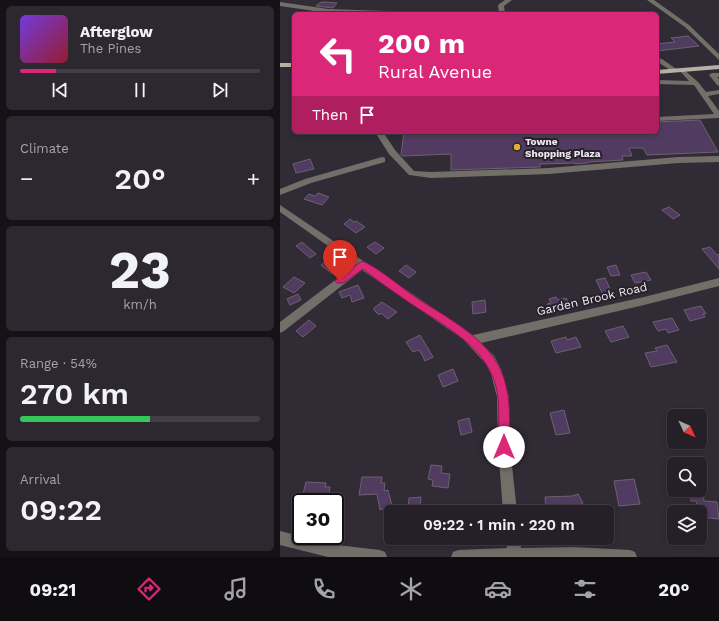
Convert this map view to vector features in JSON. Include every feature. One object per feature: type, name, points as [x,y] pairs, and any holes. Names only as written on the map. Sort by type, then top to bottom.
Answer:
[{"type":"main road","points":[[280,66],[292,65]]},
{"type":"main road","points":[[659,72],[719,67]]},
{"type":"street","points":[[502,12],[501,5],[509,0]]},
{"type":"street","points":[[650,0],[687,26],[719,58]]},
{"type":"street","points":[[280,4],[328,11],[358,12]]},
{"type":"street","points":[[659,60],[679,70],[696,83],[719,116]]},
{"type":"street","points":[[696,83],[696,76],[699,69]]},
{"type":"street","points":[[719,75],[712,76],[719,84]]},
{"type":"street","points":[[659,82],[696,83]]},
{"type":"street","points":[[704,94],[719,92]]},
{"type":"street","points":[[659,118],[719,116]]},
{"type":"street","points":[[380,134],[392,152],[412,173],[431,175],[549,170],[719,158]]},
{"type":"street","points":[[280,192],[308,181],[382,160]]},
{"type":"street","points":[[280,208],[471,340],[490,360],[501,384],[503,397],[506,479],[509,505]]},
{"type":"street","points":[[280,328],[362,265]]},
{"type":"street","name":"Garden Brook Road","points":[[471,340],[563,320],[719,282]]},
{"type":"street","points":[[280,538],[337,552],[380,557]]},
{"type":"street","points":[[514,545],[515,556]]},
{"type":"street","points":[[458,557],[630,557]]},
{"type":"building","points":[[321,2],[337,3],[333,8],[316,6]]},
{"type":"building","points":[[688,36],[699,46],[659,51],[659,44],[675,42],[671,38]]},
{"type":"building","name":"Towne Shopping Plaza","points":[[700,120],[718,152],[647,155],[643,148],[629,148],[632,156],[622,156],[623,160],[575,164],[540,164],[540,167],[451,170],[451,154],[401,155],[404,134],[659,134],[659,122]]},
{"type":"building","points":[[310,159],[314,169],[296,173],[293,164]]},
{"type":"building","points":[[318,193],[329,197],[322,205],[304,199],[309,194],[315,196]]},
{"type":"building","points":[[669,207],[680,215],[673,219],[662,210]]},
{"type":"building","points":[[350,219],[365,227],[356,233],[344,224]]},
{"type":"building","points":[[302,242],[316,254],[310,258],[296,246]]},
{"type":"building","points":[[375,242],[384,248],[376,254],[367,247]]},
{"type":"building","points":[[710,247],[717,255],[719,254],[719,269],[702,249]]},
{"type":"building","points":[[329,259],[340,267],[332,274],[321,265]]},
{"type":"building","points":[[406,265],[416,272],[409,278],[399,271]]},
{"type":"building","points":[[616,265],[620,275],[611,276],[607,267]]},
{"type":"building","points":[[646,272],[651,280],[635,283],[631,275]]},
{"type":"building","points":[[294,277],[305,283],[294,293],[283,287]]},
{"type":"building","points":[[605,278],[613,295],[604,297],[596,280]]},
{"type":"building","points":[[358,285],[364,298],[352,302],[350,295],[342,298],[339,292]]},
{"type":"building","points":[[298,294],[301,300],[290,305],[287,299]]},
{"type":"building","points":[[556,297],[558,300],[566,298],[569,303],[561,306],[562,308],[555,310],[553,308],[549,309],[547,304],[551,303],[549,299]]},
{"type":"building","points":[[485,300],[486,312],[473,314],[472,302]]},
{"type":"building","points":[[382,302],[397,312],[388,319],[381,313],[379,315],[374,310],[374,308]]},
{"type":"building","points":[[701,306],[706,314],[703,314],[705,317],[690,321],[684,310]]},
{"type":"building","points":[[672,318],[679,330],[668,333],[666,329],[658,331],[653,322]]},
{"type":"building","points":[[309,320],[316,326],[303,337],[296,331]]},
{"type":"building","points":[[623,326],[629,337],[611,342],[605,331]]},
{"type":"building","points":[[420,335],[433,357],[425,361],[420,351],[418,350],[413,352],[406,342]]},
{"type":"building","points":[[566,337],[567,340],[576,337],[581,347],[556,353],[551,341]]},
{"type":"building","points":[[667,345],[677,362],[651,367],[645,353],[657,351],[655,348]]},
{"type":"building","points":[[453,369],[458,381],[443,387],[438,375]]},
{"type":"building","points":[[564,410],[570,433],[556,435],[550,413]]},
{"type":"building","points":[[469,418],[472,432],[461,435],[458,421]]},
{"type":"building","points":[[431,465],[442,466],[441,473],[450,474],[448,488],[432,486],[433,480],[428,479]]},
{"type":"building","points":[[362,477],[382,477],[381,483],[385,483],[384,491],[388,490],[392,505],[384,505],[384,509],[380,510],[377,494],[359,495]]},
{"type":"building","points":[[634,479],[640,504],[619,506],[614,481]]},
{"type":"building","points":[[306,482],[326,483],[325,487],[330,487],[329,493],[303,493]]},
{"type":"building","points":[[578,494],[583,503],[579,505],[546,505],[545,497],[572,496]]},
{"type":"building","points":[[421,497],[420,505],[408,505],[409,498]]},
{"type":"building","points":[[691,497],[704,497],[704,501],[717,502],[719,519],[707,518],[707,505],[697,505],[696,501],[691,501]]},
{"type":"place","name":"Towne Shopping Plaza","points":[[517,147]]},
{"type":"route","points":[[340,281],[362,265],[467,336],[476,345],[490,360],[501,384],[503,397],[504,447]]}]
